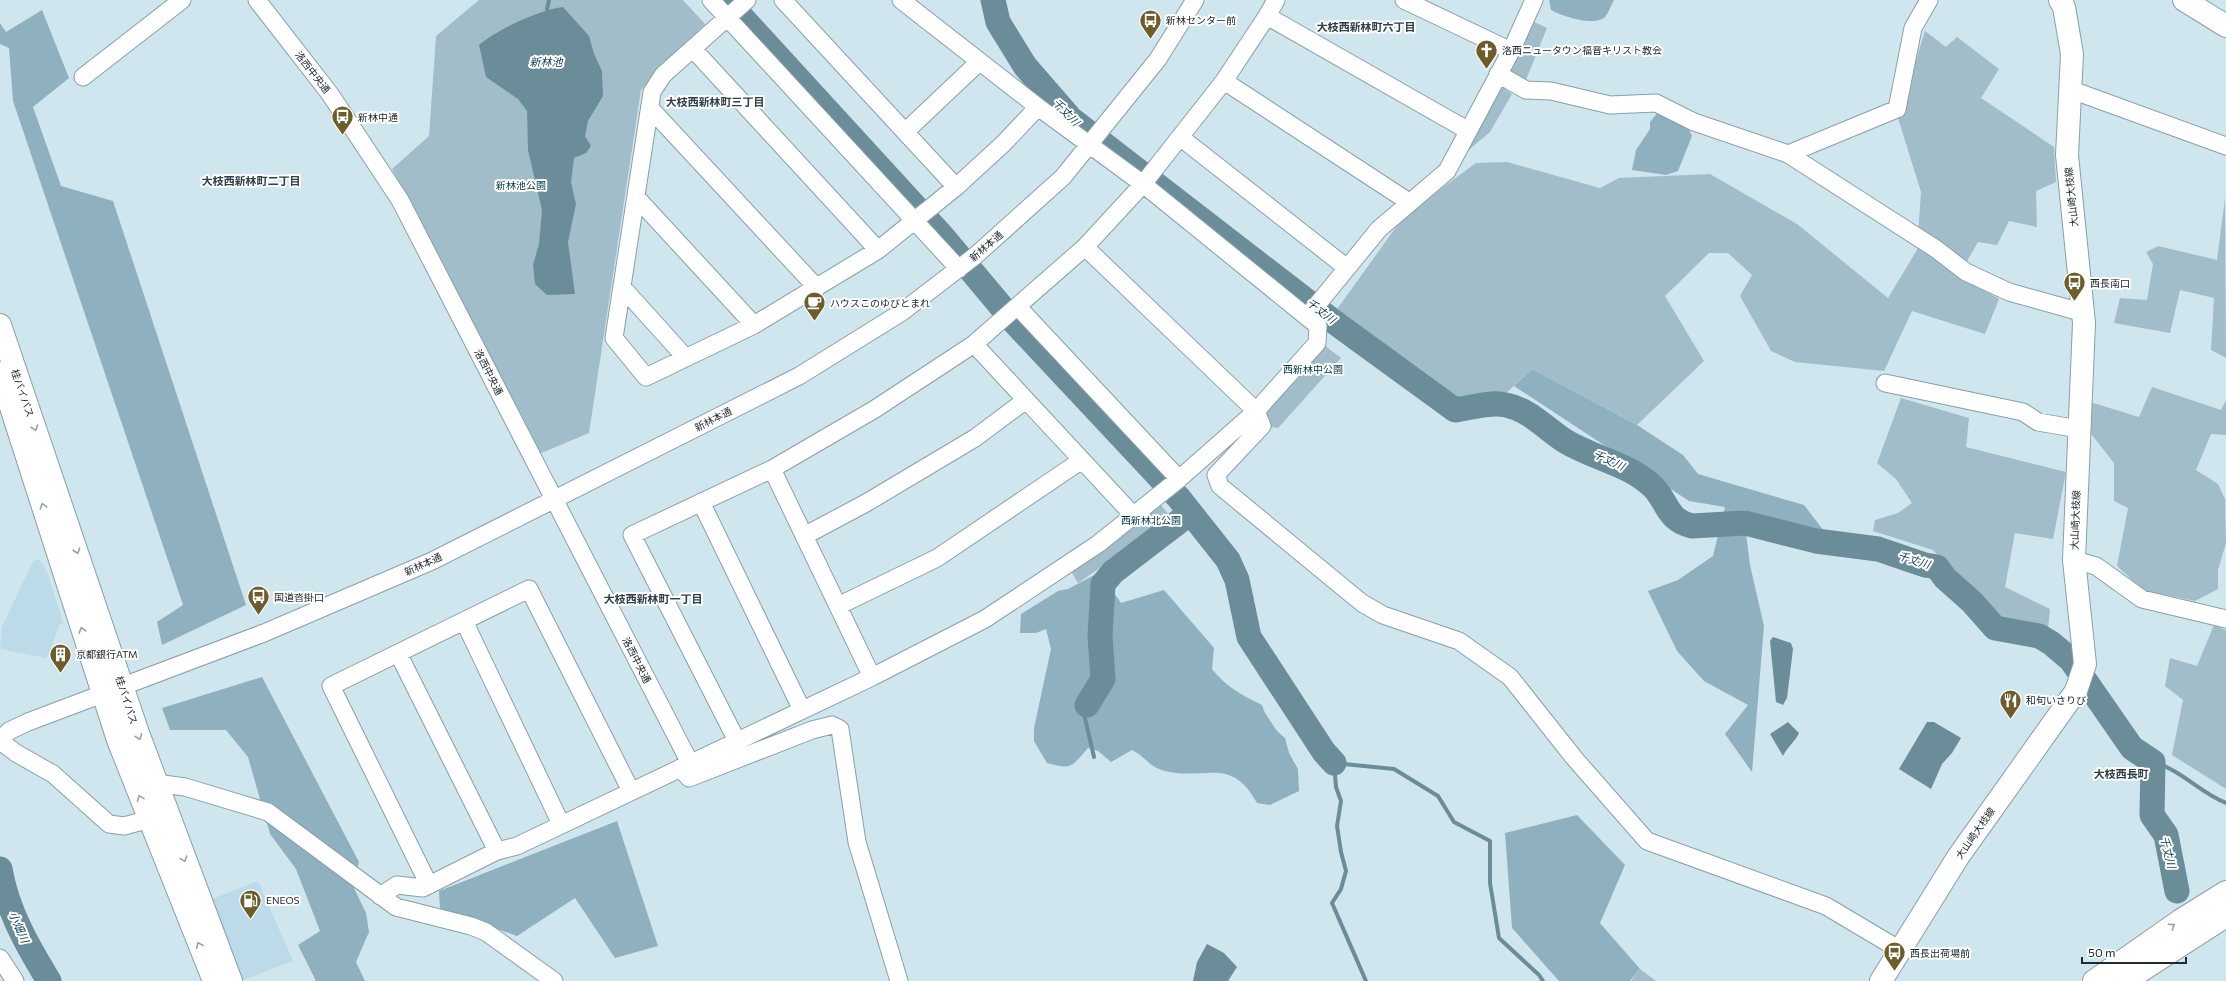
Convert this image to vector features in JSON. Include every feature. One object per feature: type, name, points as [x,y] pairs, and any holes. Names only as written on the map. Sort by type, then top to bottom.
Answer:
[{"type":"main road","name":"大山崎大枝線","points":[[1881,981],[1958,856],[2076,691],[2084,664],[2074,560],[2084,313],[2067,155],[2069,89],[2072,54],[2064,7],[2060,0]]},
{"type":"main road","points":[[2184,0],[2226,26]]},
{"type":"main road","name":"桂バイパス","points":[[0,325],[113,690],[118,740],[157,817],[230,981]]},
{"type":"main road","name":"桂バイパス","points":[[0,374],[113,690],[156,783],[157,817],[214,981]]},
{"type":"main road","points":[[2094,981],[2174,924],[2226,892]]},
{"type":"main road","points":[[2125,981],[2226,916]]},
{"type":"street","points":[[83,77],[182,0]]},
{"type":"street","name":"洛西中央通","points":[[257,0],[330,94],[400,200],[554,498],[685,766]]},
{"type":"street","points":[[711,0],[959,269]]},
{"type":"street","points":[[783,0],[956,187]]},
{"type":"street","points":[[380,896],[397,885],[423,888],[428,883],[497,851],[517,846],[872,677],[985,619],[1098,544],[1179,479],[1256,411],[1317,343],[1318,326],[1143,184],[1038,107],[901,0]]},
{"type":"street","name":"新林本通","points":[[0,740],[9,731],[28,722],[264,633],[349,598],[432,561],[554,498],[799,376],[902,312],[959,269],[1063,177],[1090,146],[1158,59],[1195,0]]},
{"type":"street","points":[[736,741],[632,535],[772,470],[875,409],[974,344],[1001,322],[1085,247],[1143,184],[1224,81],[1276,0]]},
{"type":"street","points":[[1404,0],[1510,51]]},
{"type":"street","points":[[1307,317],[1379,229],[1447,171],[1467,130],[1510,51],[1534,0]]},
{"type":"street","points":[[1788,154],[1897,109],[1913,28],[1929,0]]},
{"type":"street","points":[[744,2],[664,75],[652,92],[614,338],[646,376],[754,325],[878,250],[931,209],[956,187],[1003,144],[1038,107]]},
{"type":"street","points":[[1267,16],[1467,130]]},
{"type":"street","points":[[693,48],[878,250]]},
{"type":"street","points":[[905,132],[979,62]]},
{"type":"street","points":[[1498,74],[1526,90],[1551,91],[1610,105],[1656,103],[1694,122],[1788,154],[1936,249],[1966,272],[2010,292],[2084,313]]},
{"type":"street","points":[[1224,81],[1409,202]]},
{"type":"street","points":[[2069,89],[2226,146]]},
{"type":"street","points":[[650,108],[817,288]]},
{"type":"street","points":[[1180,137],[1347,268]]},
{"type":"street","points":[[636,197],[754,325]]},
{"type":"street","points":[[1085,247],[1256,411],[1262,426],[1216,475],[1220,486],[1362,603],[1383,615],[1459,641],[1510,677],[1575,759],[1647,841],[1826,906],[1900,950]]},
{"type":"street","points":[[622,287],[686,358]]},
{"type":"street","points":[[1018,307],[1179,479]]},
{"type":"street","points":[[974,344],[1133,515]]},
{"type":"street","points":[[1885,383],[2023,412],[2038,422],[2079,429]]},
{"type":"street","points":[[804,536],[866,503],[975,438],[1026,400]]},
{"type":"street","points":[[838,606],[937,558],[1082,460]]},
{"type":"street","points":[[772,470],[872,677]]},
{"type":"street","points":[[701,502],[802,710]]},
{"type":"street","points":[[2074,560],[2096,566],[2142,599],[2226,619]]},
{"type":"street","points":[[428,883],[331,686],[529,589],[631,791]]},
{"type":"street","points":[[464,621],[561,824]]},
{"type":"street","points":[[398,653],[497,851]]},
{"type":"street","points":[[685,766],[689,778],[812,730],[832,725],[840,729],[857,842],[899,981]]},
{"type":"street","points":[[0,740],[16,753],[53,774],[108,824],[124,826],[157,817]]},
{"type":"street","points":[[156,783],[184,787],[268,812],[396,908],[471,926],[486,932],[554,981]]},
{"type":"street","points":[[0,958],[15,981]]},
{"type":"shaded area","points":[[1549,0],[1614,0],[1605,17],[1600,20],[1586,21],[1578,20],[1551,10]]},
{"type":"shaded area","points":[[42,10],[69,78],[33,107],[61,186],[113,201],[246,605],[162,645],[157,622],[183,605],[13,101],[9,48],[0,44],[0,23],[6,32]]},
{"type":"shaded area","points":[[1658,112],[1686,123],[1692,136],[1678,171],[1666,175],[1632,170],[1636,150],[1650,129],[1650,122]]},
{"type":"shaded area","points":[[1532,369],[1637,425],[1683,455],[1698,474],[1804,505],[1824,531],[1743,510],[1750,565],[1764,626],[1752,772],[1725,734],[1748,705],[1704,681],[1677,651],[1648,591],[1678,580],[1713,556],[1725,507],[1689,501],[1514,386]]},
{"type":"shaded area","points":[[39,559],[48,574],[63,623],[59,625],[46,658],[0,649],[2,627],[33,561]]},
{"type":"shaded area","points":[[1100,572],[1121,603],[1164,590],[1214,648],[1212,669],[1229,686],[1262,705],[1265,713],[1277,731],[1285,738],[1289,753],[1298,769],[1299,791],[1270,805],[1257,803],[1247,788],[1237,779],[1227,774],[1179,773],[1165,771],[1155,767],[1132,750],[1111,762],[1098,751],[1088,748],[1071,765],[1062,766],[1047,763],[1034,741],[1034,728],[1051,649],[1046,629],[1036,633],[1020,633],[1021,614],[1058,591],[1068,589]]},
{"type":"shaded area","points":[[262,677],[359,862],[353,886],[366,913],[369,932],[356,962],[365,981],[316,981],[298,945],[320,931],[296,869],[270,834],[248,757],[226,730],[170,730],[162,708]]},
{"type":"shaded area","points":[[1577,815],[1625,865],[1600,923],[1640,969],[1630,981],[1559,981],[1512,928],[1505,833]]},
{"type":"shaded area","points":[[617,821],[658,946],[615,958],[575,898],[517,936],[440,909],[439,891]]},
{"type":"shaded area","points":[[258,881],[293,961],[243,980],[212,899]]},
{"type":"green space","name":"新林池公園","points":[[479,0],[683,0],[705,24],[641,90],[589,433],[539,454],[392,169],[429,136],[436,36]]},
{"type":"green space","points":[[1528,19],[1547,28],[1524,85],[1502,72]]},
{"type":"green space","points":[[1925,31],[1946,47],[1957,37],[1999,69],[1981,98],[2054,147],[2056,182],[2036,191],[2037,227],[2009,221],[1997,245],[1978,242],[1959,275],[1999,299],[1985,334],[1912,311],[1884,371],[1795,362],[1771,351],[1740,296],[1752,275],[1728,253],[1709,253],[1665,296],[1704,361],[1637,425],[1532,369],[1504,395],[1455,402],[1335,312],[1404,216],[1476,163],[1507,162],[1600,188],[1619,178],[1710,174],[1797,224],[1888,298],[1917,250],[1921,192],[1898,118]]},
{"type":"green space","points":[[1496,83],[1512,94],[1490,132],[1450,166]]},
{"type":"green space","points":[[2225,198],[2226,358],[2211,350],[2214,298],[2180,290],[2170,333],[2114,323],[2120,298],[2147,300],[2153,264],[2146,252],[2158,246],[2217,260]]},
{"type":"green space","name":"西新林中公園","points":[[1320,342],[1341,358],[1278,428],[1265,426],[1259,411]]},
{"type":"green space","points":[[2152,387],[2221,410],[2226,400],[2226,435],[2211,434],[2196,470],[2218,484],[2225,499],[2226,543],[2218,570],[2218,589],[2195,601],[2143,590],[2117,566],[2128,508],[2114,501],[2114,463],[2088,430],[2090,402],[2139,417]]},
{"type":"green space","points":[[1901,398],[1969,418],[1966,447],[2066,472],[2053,539],[2015,533],[2005,587],[2050,609],[2048,630],[2002,622],[1933,550],[1873,531],[1875,520],[1898,513],[1912,503],[1896,479],[1877,463]]},
{"type":"green space","name":"西新林北公園","points":[[1157,501],[1172,518],[1078,583],[1069,568]]},
{"type":"green space","points":[[2214,625],[2226,630],[2226,789],[2172,755],[2183,700],[2165,686],[2170,658],[2197,666]]},
{"type":"green space","points":[[1640,969],[1656,981],[1631,981]]},
{"type":"water","name":"新林池","points":[[563,7],[589,36],[594,54],[602,71],[603,96],[588,121],[585,136],[591,146],[586,153],[574,158],[571,182],[576,204],[568,242],[575,294],[547,295],[535,284],[533,265],[539,244],[542,210],[528,150],[527,111],[518,99],[486,77],[479,45],[519,21],[542,12]]},
{"type":"water","points":[[1773,637],[1791,643],[1793,649],[1787,698],[1783,705],[1776,702],[1770,641]]},
{"type":"water","points":[[1788,722],[1799,733],[1783,756],[1770,734]]},
{"type":"water","points":[[1927,722],[1934,722],[1961,738],[1952,753],[1942,764],[1931,789],[1899,769]]},
{"type":"water","points":[[1207,944],[1224,953],[1237,967],[1228,981],[1193,981],[1197,962]]},
{"type":"waterway","points":[[547,9],[549,0]]},
{"type":"waterway","points":[[726,0],[943,237],[1015,323],[1178,497],[1228,560],[1237,580],[1249,637],[1324,752],[1334,763]]},
{"type":"waterway","name":"千丈川","points":[[993,0],[998,22],[1025,66],[1071,119],[1330,319],[1455,410],[1494,404],[1515,407],[1530,415],[1565,441],[1641,477],[1656,490],[1671,514],[1676,519],[1692,526],[1745,523],[1816,541],[1878,549],[1925,565],[1937,567],[1945,578],[1972,602],[1995,628],[2039,636],[2051,643],[2071,660],[2132,748],[2153,762],[2152,815],[2166,835],[2177,891]]},
{"type":"waterway","points":[[1087,705],[1103,679],[1100,636],[1103,584],[1113,572],[1190,513]]},
{"type":"waterway","points":[[1087,705],[1084,714],[1094,757]]},
{"type":"waterway","points":[[2153,762],[2173,770],[2208,794],[2226,803]]},
{"type":"waterway","points":[[1366,981],[1332,903],[1341,889],[1346,871],[1337,826],[1341,801],[1336,787],[1334,763],[1394,769],[1438,796],[1454,822],[1490,841],[1490,883],[1499,938],[1539,975],[1543,981]]},
{"type":"waterway","name":"小畑川","points":[[0,869],[3,884],[19,927],[49,981]]},
{"type":"place","name":"新林センター前","points":[[1151,40]]},
{"type":"place","name":"洛西ニュータウン福音キリスト教会","points":[[1486,70]]},
{"type":"place","name":"新林中通","points":[[342,136]]},
{"type":"place","name":"西長南口","points":[[2075,302]]},
{"type":"place","name":"ハウスこのゆびとまれ","points":[[814,322]]},
{"type":"place","name":"国道沓掛口","points":[[258,616]]},
{"type":"place","name":"京都銀行ATM","points":[[60,674]]},
{"type":"place","name":"和旬いさりび","points":[[2010,720]]},
{"type":"place","name":"ENEOS","points":[[250,920]]},
{"type":"place","name":"西長出荷場前","points":[[1895,972]]},
{"type":"district","name":"大枝西新林町六丁目","points":[[1366,27]]},
{"type":"district","name":"大枝西新林町三丁目","points":[[715,102]]},
{"type":"district","name":"大枝西新林町二丁目","points":[[251,181]]},
{"type":"district","name":"大枝西新林町一丁目","points":[[653,599]]},
{"type":"district","name":"大枝西長町","points":[[2121,774]]}]
